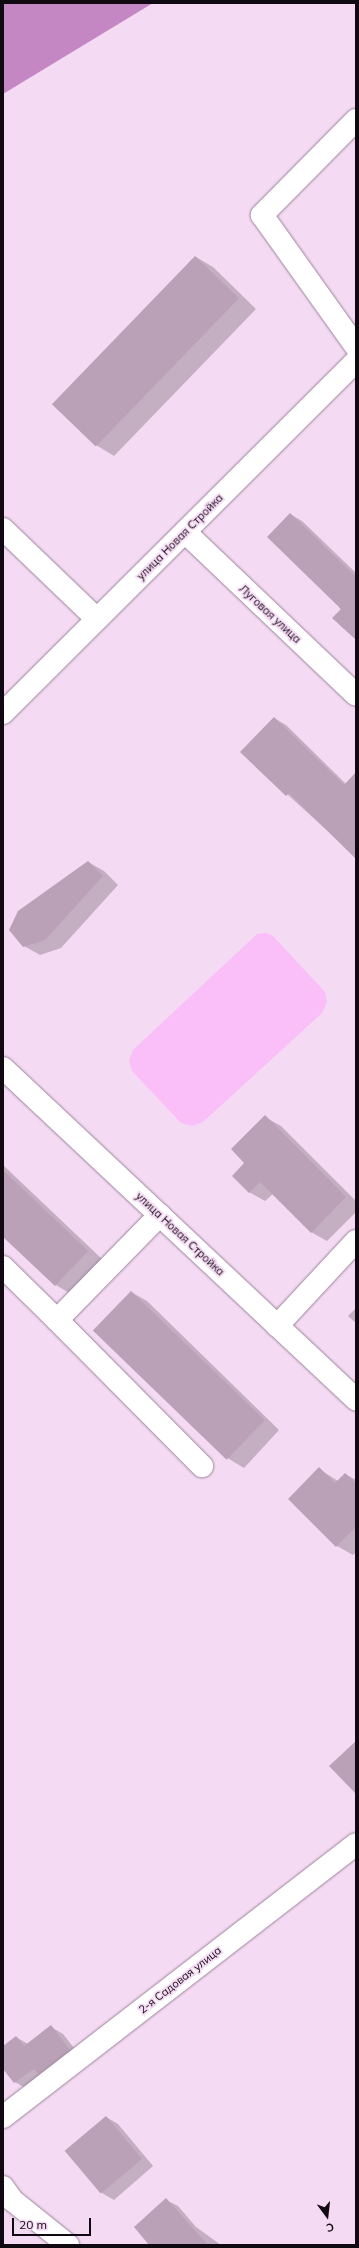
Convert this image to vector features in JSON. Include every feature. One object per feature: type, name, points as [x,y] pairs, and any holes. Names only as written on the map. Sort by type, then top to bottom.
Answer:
[{"type":"street","points":[[356,120],[262,215],[356,347]]},
{"type":"street","name":"улица Новая Стройка","points":[[3,713],[356,361]]},
{"type":"street","points":[[3,529],[97,619]]},
{"type":"street","name":"Луговая улица","points":[[184,532],[356,695]]},
{"type":"street","name":"улица Новая Стройка","points":[[3,1068],[356,1400]]},
{"type":"street","points":[[57,1320],[160,1215]]},
{"type":"street","points":[[277,1326],[356,1241]]},
{"type":"street","points":[[3,1267],[202,1466]]},
{"type":"street","name":"2-я Садовая улица","points":[[3,2117],[356,1844]]},
{"type":"street","points":[[3,2187],[12,2200],[68,2245]]},
{"type":"shaded area","points":[[3,3],[153,3],[3,94]]},
{"type":"shaded area","points":[[266,933],[273,936],[325,992],[327,1002],[322,1013],[203,1122],[192,1126],[181,1123],[132,1071],[129,1061],[133,1050],[257,934]]},
{"type":"building","points":[[195,256],[239,298],[96,447],[52,404]]},
{"type":"building","points":[[290,513],[356,577],[356,640],[332,618],[341,609],[267,537]]},
{"type":"building","points":[[274,717],[344,785],[356,772],[356,859],[289,793],[286,796],[240,752]]},
{"type":"building","points":[[88,861],[103,876],[45,940],[23,947],[9,930],[18,911]]},
{"type":"building","points":[[265,1115],[346,1197],[311,1233],[260,1182],[249,1193],[232,1176],[244,1163],[231,1149]]},
{"type":"building","points":[[3,1170],[88,1251],[55,1286],[3,1237]]},
{"type":"building","points":[[131,1291],[265,1420],[227,1460],[93,1331]]},
{"type":"building","points":[[319,1467],[335,1483],[345,1473],[356,1483],[356,1527],[336,1547],[288,1499]]},
{"type":"building","points":[[356,1741],[356,1794],[329,1766]]},
{"type":"building","points":[[51,2025],[70,2050],[38,2074],[34,2069],[14,2083],[3,2069],[3,2046],[16,2036],[24,2046]]},
{"type":"building","points":[[106,2116],[142,2159],[101,2194],[65,2151]]},
{"type":"building","points":[[166,2198],[208,2245],[149,2245],[134,2227]]}]
